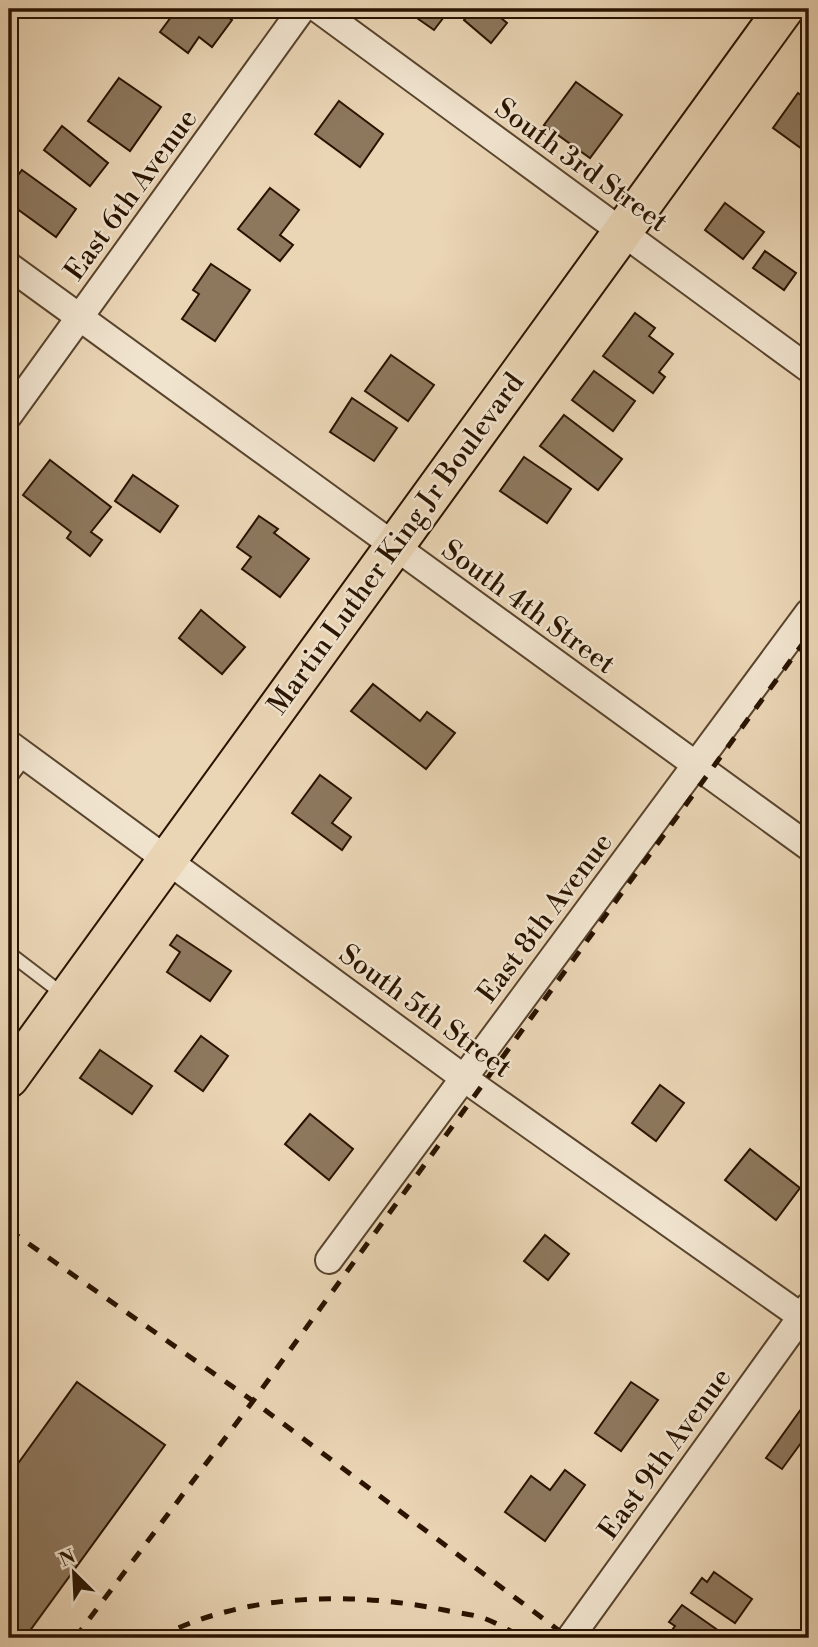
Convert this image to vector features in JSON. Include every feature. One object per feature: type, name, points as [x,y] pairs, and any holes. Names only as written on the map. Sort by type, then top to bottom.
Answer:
[{"type":"main road","name":"Martin Luther King Jr Boulevard","points":[[9,1078],[784,9]]},
{"type":"street","name":"East 6th Avenue","points":[[9,415],[302,9]]},
{"type":"street","name":"South 3rd Street","points":[[318,9],[809,369]]},
{"type":"street","name":"South 4th Street","points":[[9,266],[809,847]]},
{"type":"street","name":"East 8th Avenue","points":[[329,1260],[809,612]]},
{"type":"street","name":"South 5th Street","points":[[17,751],[465,1077],[807,1315]]},
{"type":"street","name":"East 9th Avenue","points":[[570,1638],[807,1315]]},
{"type":"lane","points":[[9,779],[17,751]]},
{"type":"lane","points":[[9,953],[67,997]]},
{"type":"building","points":[[177,9],[216,9],[232,20],[212,47],[199,37],[188,53],[160,32]]},
{"type":"building","points":[[404,9],[450,9],[434,30]]},
{"type":"building","points":[[473,9],[490,9],[507,23],[491,43],[464,20]]},
{"type":"building","points":[[119,78],[161,107],[130,151],[88,121]]},
{"type":"building","points":[[576,82],[622,115],[590,158],[544,125]]},
{"type":"building","points":[[798,93],[809,101],[809,154],[773,128]]},
{"type":"building","points":[[339,101],[383,134],[360,167],[315,134]]},
{"type":"building","points":[[62,126],[108,163],[90,186],[44,150]]},
{"type":"building","points":[[22,170],[76,209],[56,237],[9,203],[9,187]]},
{"type":"building","points":[[270,188],[299,210],[280,235],[293,245],[280,261],[238,229]]},
{"type":"building","points":[[725,203],[764,232],[743,259],[705,230]]},
{"type":"building","points":[[765,251],[796,273],[784,290],[753,268]]},
{"type":"building","points":[[211,264],[250,290],[215,341],[182,319],[199,294],[193,290]]},
{"type":"building","points":[[635,313],[655,328],[649,336],[673,354],[659,372],[665,377],[653,393],[603,356]]},
{"type":"building","points":[[391,355],[434,385],[408,421],[365,391]]},
{"type":"building","points":[[594,371],[635,401],[613,431],[572,400]]},
{"type":"building","points":[[352,398],[397,428],[374,461],[330,432]]},
{"type":"building","points":[[564,415],[622,459],[598,490],[540,446]]},
{"type":"building","points":[[524,457],[571,489],[547,523],[500,491]]},
{"type":"building","points":[[50,460],[111,507],[91,532],[102,540],[90,556],[67,538],[71,532],[23,495]]},
{"type":"building","points":[[133,475],[178,506],[160,532],[115,501]]},
{"type":"building","points":[[259,516],[278,529],[274,533],[309,559],[280,597],[242,569],[251,557],[237,547]]},
{"type":"building","points":[[201,610],[245,647],[222,674],[179,638]]},
{"type":"building","points":[[373,684],[420,721],[427,712],[455,733],[426,769],[351,711]]},
{"type":"building","points":[[320,775],[351,798],[332,823],[351,837],[342,850],[292,813]]},
{"type":"building","points":[[177,935],[231,971],[210,1001],[167,972],[180,952],[170,945]]},
{"type":"building","points":[[201,1036],[228,1056],[203,1091],[175,1071]]},
{"type":"building","points":[[100,1050],[152,1086],[132,1114],[80,1078]]},
{"type":"building","points":[[660,1085],[684,1103],[656,1141],[632,1123]]},
{"type":"building","points":[[310,1114],[353,1149],[329,1180],[285,1144]]},
{"type":"building","points":[[750,1149],[800,1188],[776,1220],[725,1180]]},
{"type":"building","points":[[545,1235],[569,1254],[548,1280],[524,1261]]},
{"type":"building","points":[[77,1382],[165,1445],[26,1636],[9,1624],[9,1476]]},
{"type":"building","points":[[631,1382],[658,1400],[621,1451],[595,1433]]},
{"type":"building","points":[[809,1398],[809,1432],[782,1469],[766,1458]]},
{"type":"building","points":[[565,1470],[585,1485],[545,1541],[505,1512],[531,1476],[550,1490]]},
{"type":"building","points":[[714,1572],[752,1599],[735,1623],[691,1593],[702,1578],[707,1582]]},
{"type":"building","points":[[682,1605],[729,1638],[667,1637],[675,1626],[669,1622]]},
{"type":"railway","points":[[75,1638],[253,1401],[809,635]]},
{"type":"railway","points":[[9,1230],[253,1401],[569,1638]]},
{"type":"railway","points":[[157,1638],[190,1623],[261,1604],[335,1599],[408,1604],[481,1617],[524,1638]]}]
